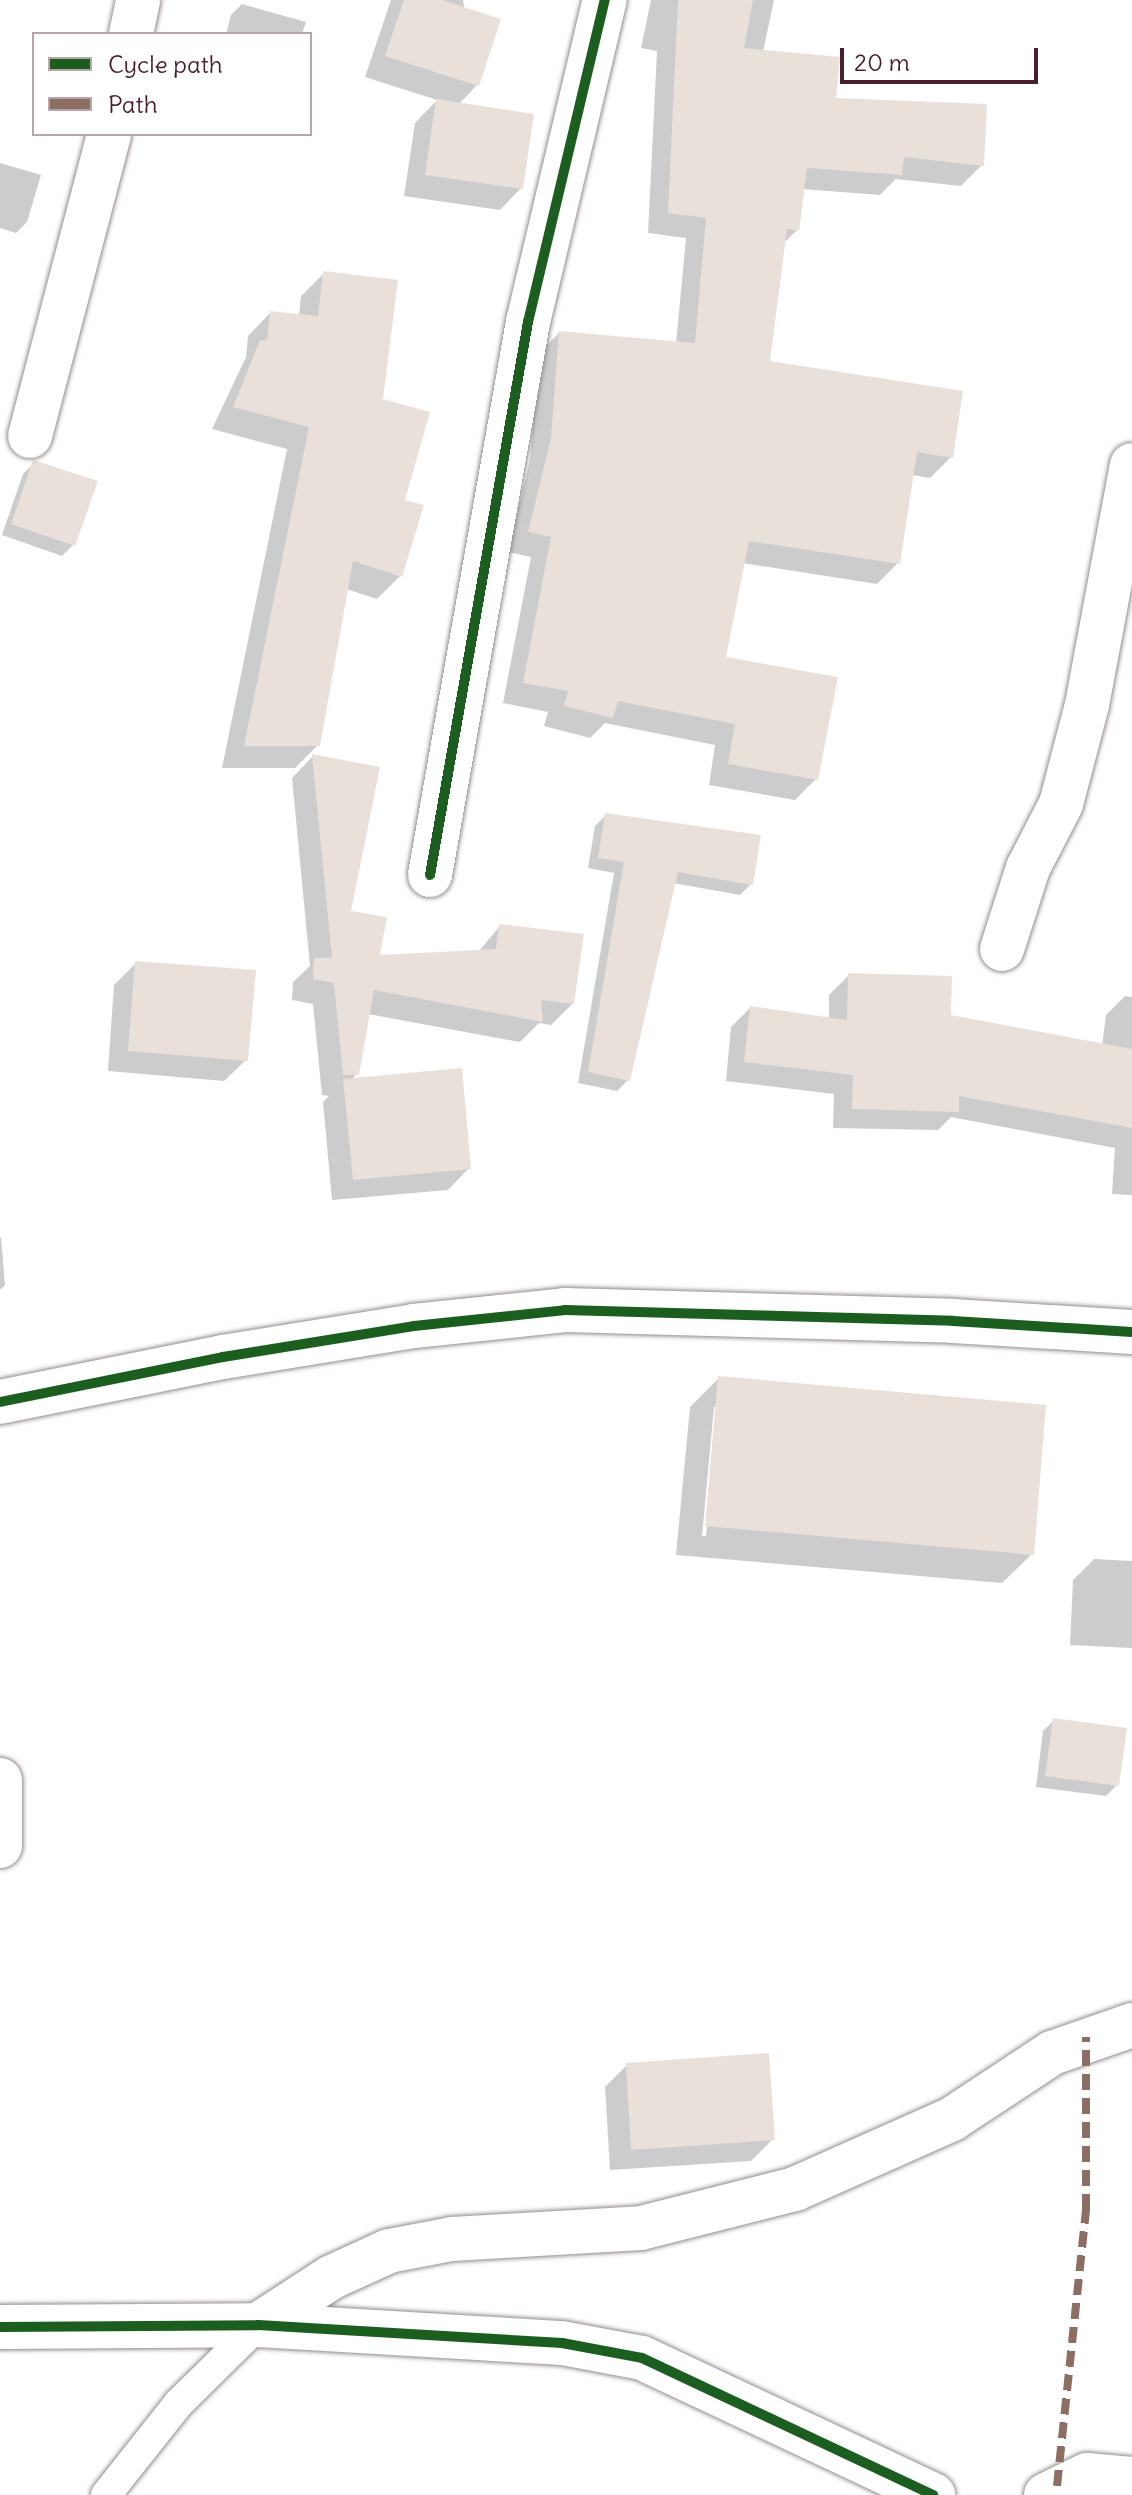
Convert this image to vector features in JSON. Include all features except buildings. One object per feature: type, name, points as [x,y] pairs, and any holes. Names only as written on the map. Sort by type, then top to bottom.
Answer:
[{"type":"street","points":[[131,32],[138,0]]},
{"type":"street","points":[[430,875],[528,322],[605,0]]},
{"type":"street","points":[[30,436],[108,136]]},
{"type":"street","points":[[1002,949],[1028,868],[1061,804],[1087,705],[1132,465]]},
{"type":"street","points":[[0,1402],[237,1354],[414,1326],[565,1310],[953,1321],[1132,1332]]},
{"type":"street","points":[[0,1780],[0,1846]]},
{"type":"street","points":[[258,2325],[332,2277],[389,2251],[452,2239],[641,2228],[795,2189],[952,2119],[1052,2053],[1132,2025]]},
{"type":"street","points":[[0,2327],[258,2325],[562,2343],[642,2358],[933,2495]]},
{"type":"street","points":[[1046,2495],[1087,2475],[1132,2479]]},
{"type":"lane","points":[[106,2495],[178,2404],[258,2325]]},
{"type":"marked path","points":[[1057,2486],[1086,2210],[1086,2037]]},
{"type":"cycle path","points":[[430,875],[528,322],[605,0]]},
{"type":"cycle path","points":[[0,1402],[223,1357],[414,1326],[565,1310],[953,1321],[1132,1332]]},
{"type":"cycle path","points":[[0,2327],[258,2325],[562,2343],[642,2358],[933,2495]]}]
